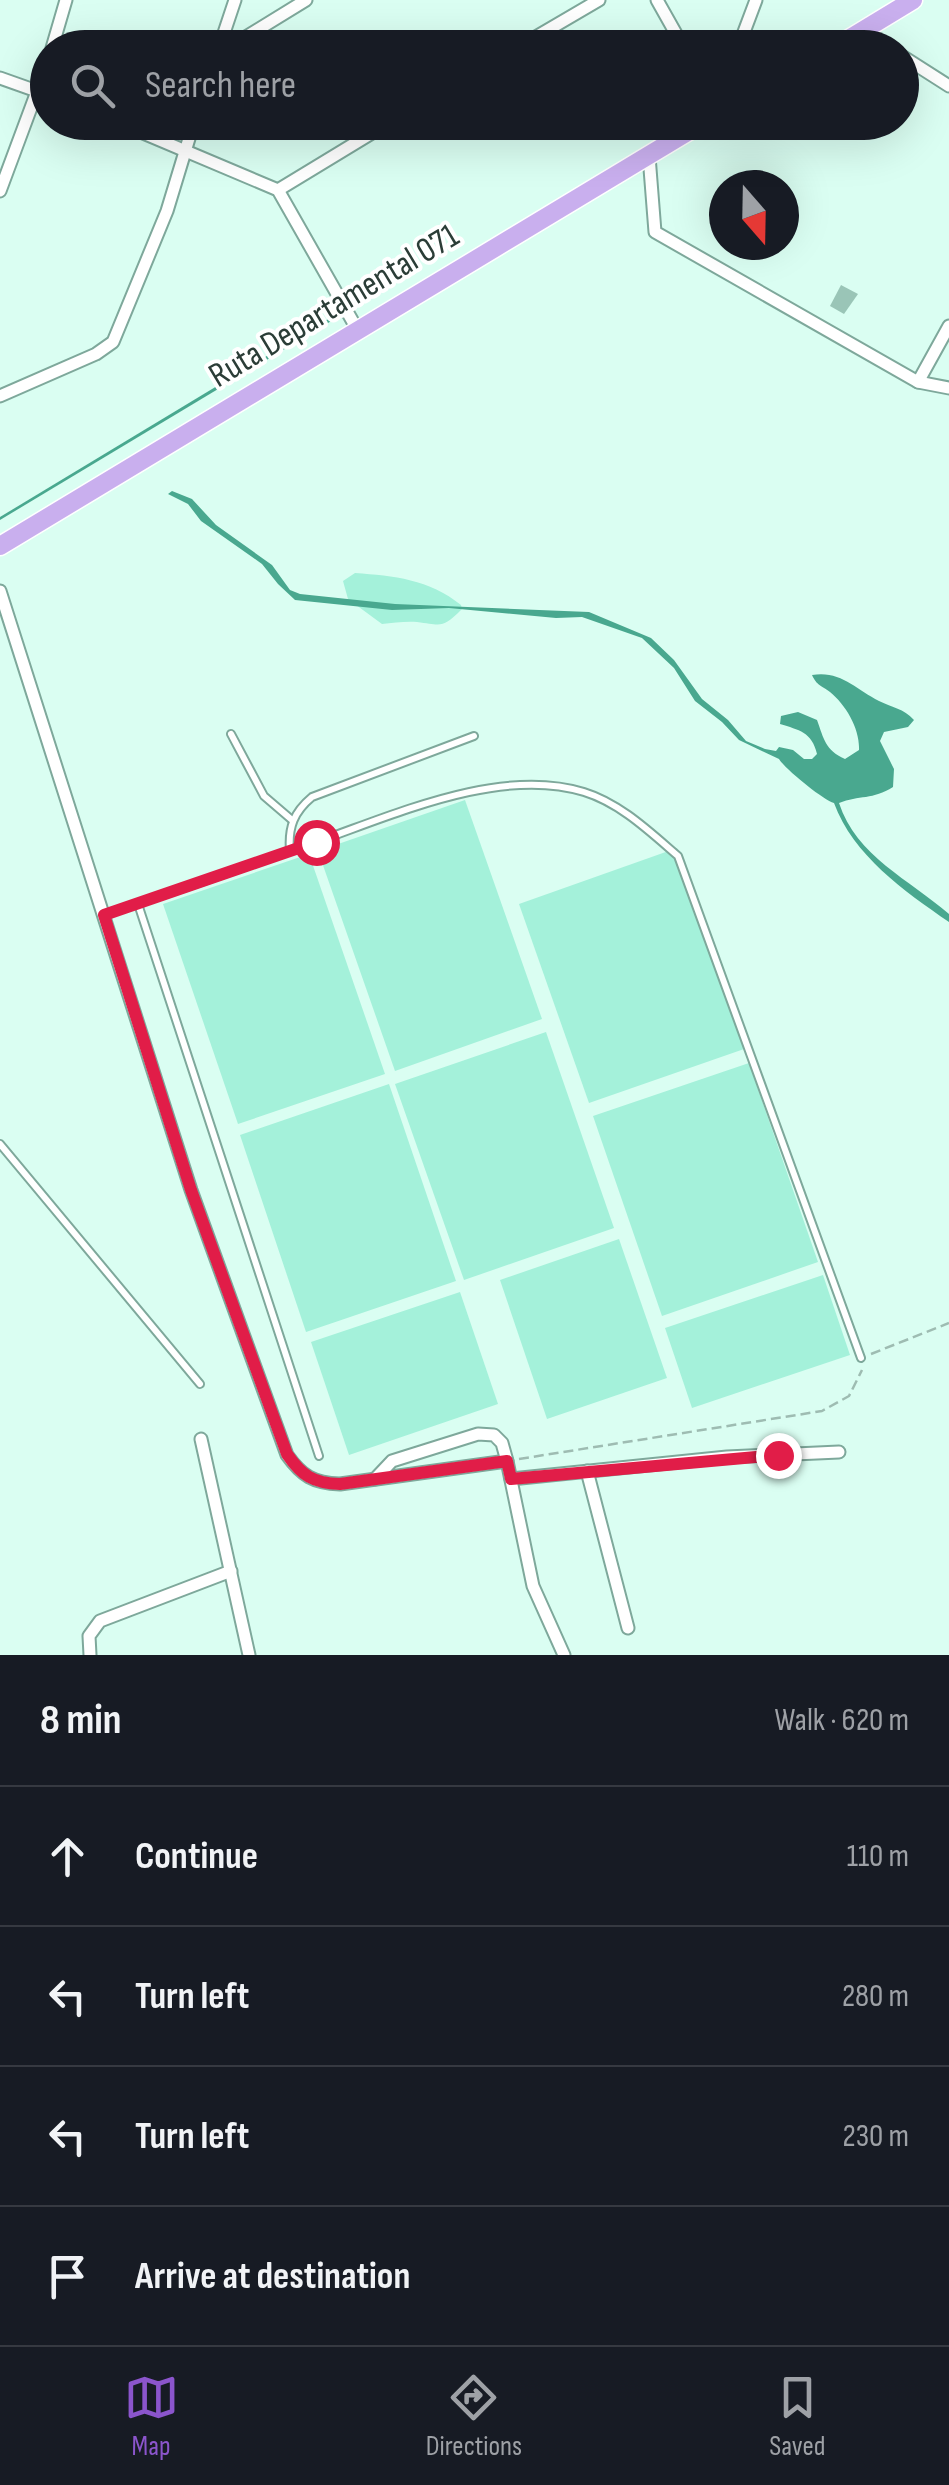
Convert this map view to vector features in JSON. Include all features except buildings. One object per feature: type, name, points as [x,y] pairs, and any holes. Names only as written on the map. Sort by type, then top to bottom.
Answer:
[{"type":"main road","points":[[864,30],[912,0]]},
{"type":"main road","name":"Ruta Departamental 071","points":[[0,546],[675,140]]},
{"type":"street","points":[[57,30],[66,0]]},
{"type":"street","points":[[225,30],[235,0]]},
{"type":"street","points":[[257,30],[306,0]]},
{"type":"street","points":[[547,30],[599,0]]},
{"type":"street","points":[[657,0],[674,30]]},
{"type":"street","points":[[745,30],[756,0]]},
{"type":"street","points":[[919,67],[949,86]]},
{"type":"street","points":[[0,78],[30,88]]},
{"type":"street","points":[[0,191],[30,123]]},
{"type":"street","points":[[160,140],[278,190],[357,329]]},
{"type":"street","points":[[0,396],[96,354],[112,342],[168,211],[188,140]]},
{"type":"street","points":[[278,190],[360,140]]},
{"type":"street","points":[[649,156],[656,232],[918,382],[949,388]]},
{"type":"street","points":[[918,382],[949,326]]},
{"type":"street","points":[[0,591],[191,1190],[287,1454],[301,1474],[318,1483],[340,1484],[507,1461]]},
{"type":"street","points":[[375,1479],[392,1461],[478,1434],[494,1435],[502,1443],[507,1461],[533,1586],[564,1655]]},
{"type":"street","points":[[201,1438],[249,1655]]},
{"type":"street","points":[[511,1479],[726,1457],[840,1452]]},
{"type":"street","points":[[587,1470],[628,1628]]},
{"type":"street","points":[[90,1655],[89,1636],[100,1621],[231,1572]]},
{"type":"lane","points":[[231,734],[264,796],[292,820]]},
{"type":"lane","points":[[290,850],[292,820],[300,806],[312,797],[474,736]]},
{"type":"lane","points":[[104,915],[441,800],[492,788],[534,785],[582,792],[609,803],[678,856],[862,1358]]},
{"type":"lane","points":[[138,904],[319,1456]]},
{"type":"lane","points":[[0,1144],[200,1384]]},
{"type":"path","points":[[507,1461],[822,1411],[849,1396],[862,1371],[862,1358],[949,1323]]},
{"type":"shaded area","points":[[338,313],[338,317],[0,520],[0,517]]},
{"type":"shaded area","points":[[172,491],[192,499],[216,525],[272,565],[290,590],[300,594],[395,604],[589,612],[651,638],[674,660],[702,699],[746,741],[765,749],[793,750],[804,759],[817,754],[808,736],[780,724],[781,716],[798,712],[817,720],[826,743],[838,756],[845,759],[859,750],[857,734],[846,711],[812,675],[839,678],[902,711],[914,720],[908,727],[884,732],[880,741],[894,769],[893,787],[839,803],[858,838],[886,866],[949,914],[949,922],[867,855],[834,803],[804,783],[779,759],[739,740],[695,701],[674,668],[642,638],[582,617],[449,608],[392,610],[295,600],[262,564],[201,521],[188,504],[168,494]]},
{"type":"shaded area","points":[[355,573],[424,584],[449,596],[462,609],[441,624],[382,624],[348,599],[343,581]]},
{"type":"shaded area","points":[[465,800],[542,1019],[395,1071],[318,851]]},
{"type":"shaded area","points":[[677,848],[747,1048],[589,1103],[519,904]]},
{"type":"shaded area","points":[[309,854],[385,1074],[238,1124],[163,904]]},
{"type":"shaded area","points":[[546,1032],[614,1228],[464,1280],[395,1084]]},
{"type":"shaded area","points":[[749,1063],[818,1262],[662,1316],[593,1116]]},
{"type":"shaded area","points":[[389,1084],[456,1281],[306,1332],[240,1135]]},
{"type":"shaded area","points":[[619,1239],[667,1378],[547,1419],[500,1280]]},
{"type":"shaded area","points":[[823,1275],[850,1355],[692,1408],[665,1328]]},
{"type":"shaded area","points":[[460,1292],[498,1404],[349,1455],[311,1342]]},
{"type":"route","points":[[316,842],[104,915],[191,1190],[287,1454],[301,1474],[318,1483],[340,1484],[507,1461],[511,1479],[778,1455]]}]
